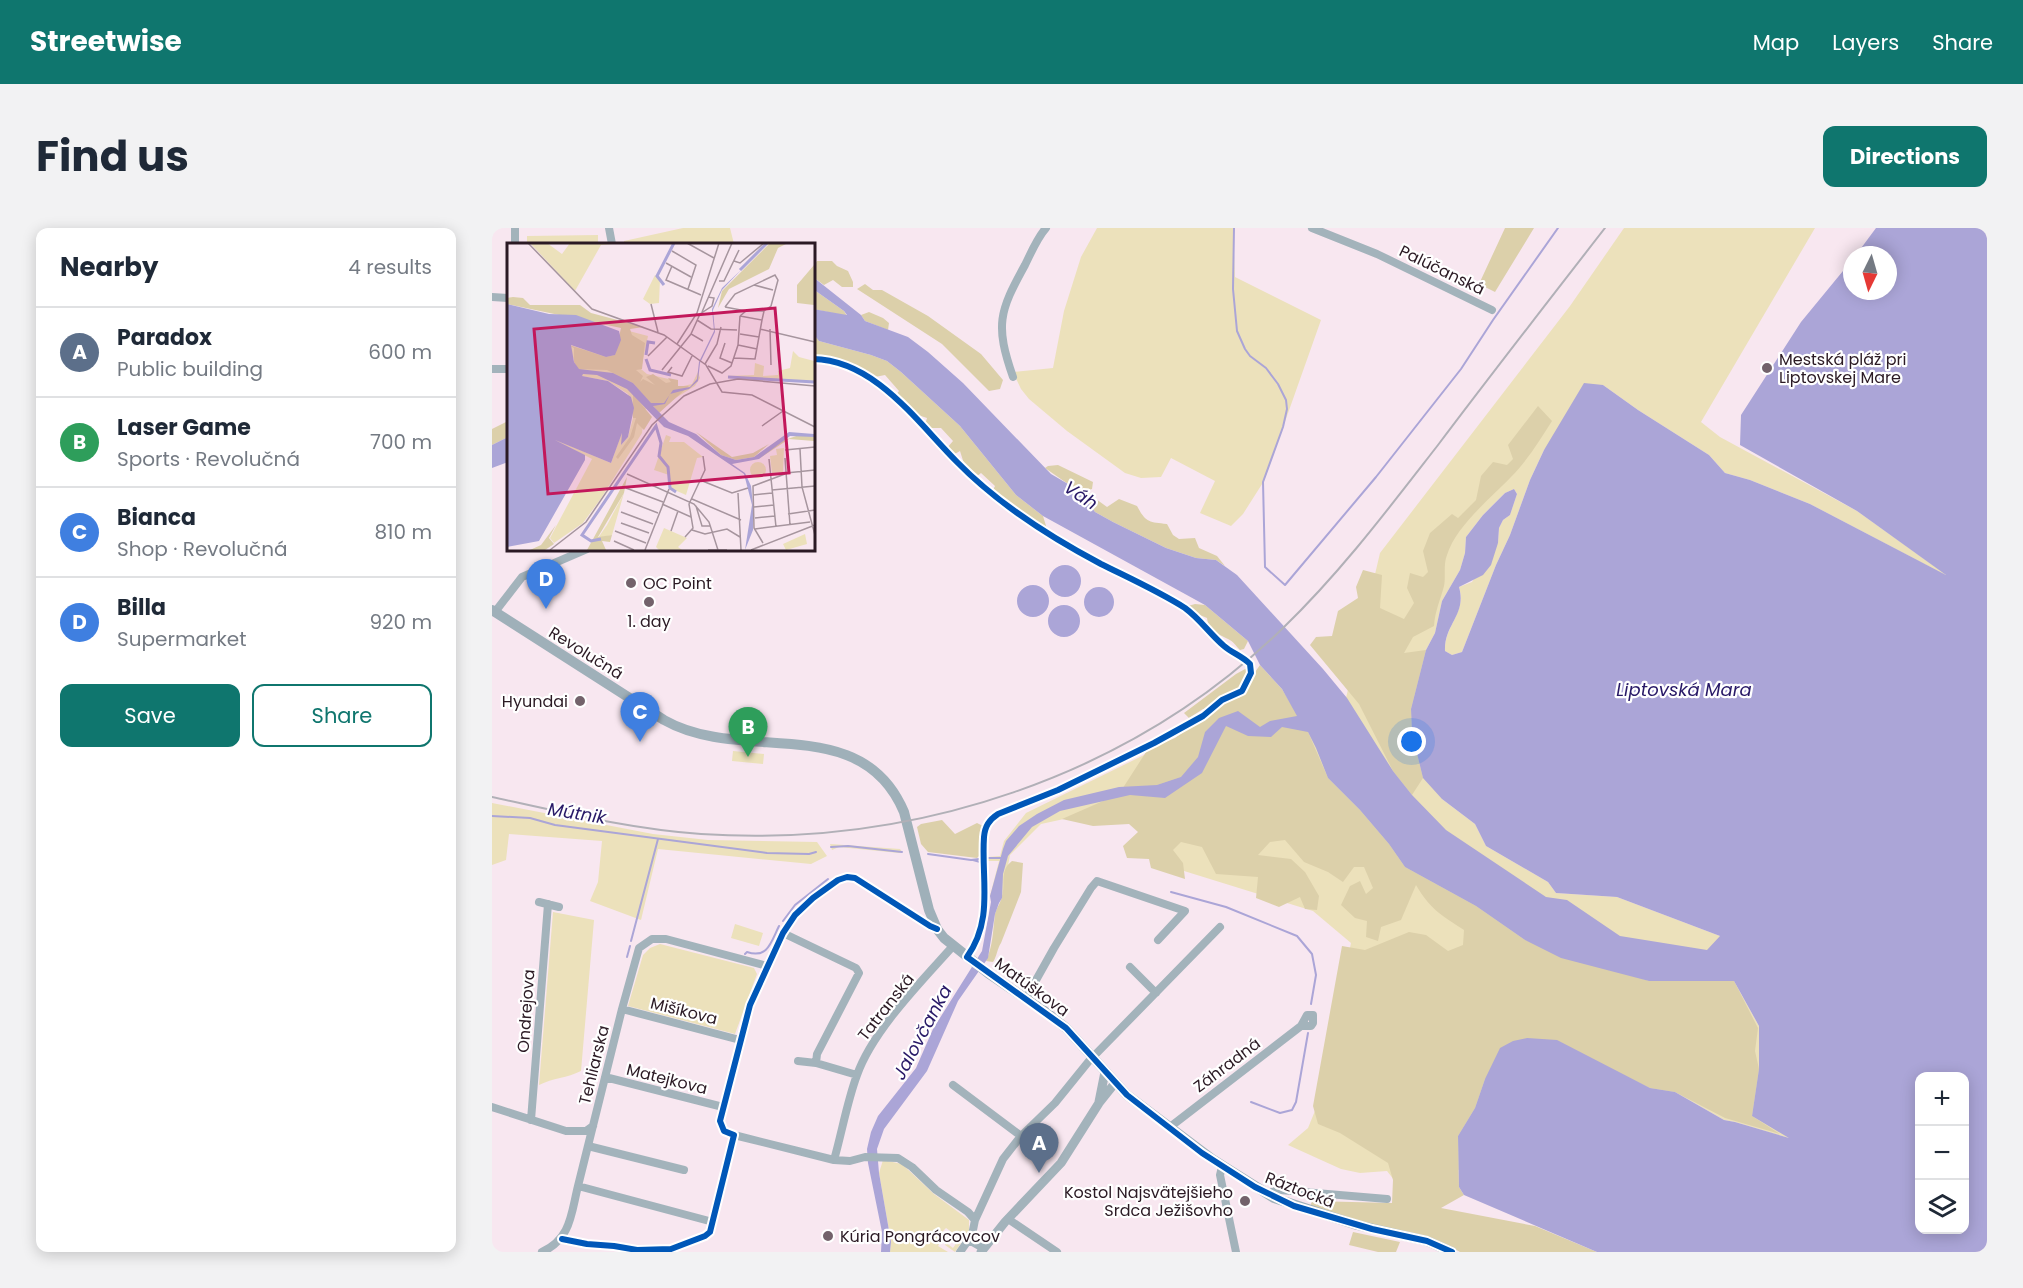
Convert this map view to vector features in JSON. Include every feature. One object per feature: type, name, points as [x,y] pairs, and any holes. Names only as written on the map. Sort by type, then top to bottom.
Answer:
[{"type":"main road","name":"Revolučná","points":[[493,611],[656,716],[682,730],[732,741],[828,748],[865,763],[881,776],[899,800],[937,929]]},
{"type":"main road","name":"Matúškova","points":[[937,929],[971,960],[1066,1028],[1127,1095]]},
{"type":"main road","name":"Ráztocká","points":[[1127,1095],[1222,1167],[1269,1195],[1294,1206],[1433,1243],[1452,1252]]},
{"type":"street","points":[[609,228],[612,243]]},
{"type":"street","name":"Palúčanská","points":[[1312,228],[1377,254],[1492,310]]},
{"type":"street","points":[[1013,377],[1002,343],[1003,315],[1014,285],[1042,229]]},
{"type":"street","points":[[492,297],[507,298]]},
{"type":"street","points":[[492,369],[506,369]]},
{"type":"street","name":"Revolučná","points":[[493,611],[522,577],[585,550]]},
{"type":"street","name":"Matúškova","points":[[783,933],[804,906],[843,878],[859,879],[937,929]]},
{"type":"street","points":[[1026,998],[1090,888],[1097,881],[1185,911],[1158,940]]},
{"type":"street","points":[[906,911],[920,910],[926,898]]},
{"type":"street","points":[[539,902],[559,907]]},
{"type":"street","name":"Ondrejova","points":[[531,1120],[548,904]]},
{"type":"street","points":[[960,1252],[974,1230],[975,1220],[1003,1159],[1021,1136],[1055,1103],[1094,1057],[1220,927]]},
{"type":"street","points":[[816,1064],[817,1054],[859,973],[855,968],[783,933],[750,1005],[723,1107],[720,1125],[724,1131],[834,1160],[894,1157],[905,1162],[936,1190],[969,1212],[975,1220]]},
{"type":"street","name":"Tehliarska","points":[[562,1239],[568,1228],[639,948],[652,939],[666,939],[767,966]]},
{"type":"street","name":"Tatranská","points":[[834,1160],[857,1075],[881,1032],[953,946]]},
{"type":"street","points":[[1130,967],[1156,993]]},
{"type":"street","name":"Mišíkova","points":[[622,1009],[740,1040]]},
{"type":"street","name":"Záhradná","points":[[1170,1126],[1301,1026]]},
{"type":"street","points":[[798,1061],[857,1075]]},
{"type":"street","points":[[1101,1101],[1105,1071]]},
{"type":"street","name":"Matejkova","points":[[605,1077],[723,1107]]},
{"type":"street","points":[[969,1240],[982,1250],[1061,1163],[1115,1083]]},
{"type":"street","points":[[953,1085],[1021,1136]]},
{"type":"street","points":[[1101,1101],[1127,1095]]},
{"type":"street","points":[[492,1107],[571,1132],[586,1131],[593,1126]]},
{"type":"street","points":[[542,1252],[562,1239],[637,1250],[671,1249],[705,1236],[710,1232],[713,1222],[734,1135]]},
{"type":"street","points":[[588,1146],[684,1170]]},
{"type":"street","points":[[1222,1167],[1220,1175],[1236,1252]]},
{"type":"street","points":[[578,1186],[713,1222]]},
{"type":"street","points":[[1269,1195],[1280,1190],[1387,1199]]},
{"type":"street","points":[[1008,1219],[1057,1252]]},
{"type":"street","points":[[671,1249],[680,1252]]},
{"type":"shaded area","points":[[683,228],[730,228],[734,243],[624,243],[624,241]]},
{"type":"shaded area","points":[[1097,228],[1233,228],[1235,277],[1321,320],[1264,481],[1243,514],[1231,526],[1200,513],[1215,481],[1171,458],[1161,477],[1141,478],[1125,473],[1067,431],[1029,399],[1013,372],[1053,368],[1064,311],[1081,257]]},
{"type":"shaded area","points":[[1505,228],[1534,228],[1495,292],[1479,284]]},
{"type":"shaded area","points":[[1624,228],[1815,228],[1701,422],[1720,437],[1857,511],[1951,578],[1810,504],[1750,480],[1725,473],[1709,455],[1603,385],[1544,450],[1462,652],[1452,655],[1445,651],[1448,634],[1460,604],[1459,587],[1472,582],[1498,543],[1499,528],[1503,520],[1510,515],[1517,494],[1514,489],[1505,493],[1483,515],[1466,537],[1465,553],[1460,570],[1442,601],[1435,633],[1426,650],[1442,799],[1475,824],[1486,846],[1548,882],[1556,893],[1617,897],[1720,936],[1734,981],[1759,1026],[1759,1069],[1792,1139],[1724,1120],[1675,1092],[1402,1190],[1387,1171],[1360,1173],[1341,1169],[1288,1145],[1308,1128],[1319,1101],[1351,943],[1313,911],[1155,862],[1148,811],[1087,814],[1041,824],[1010,855],[1002,898],[990,896],[999,861],[988,861],[988,857],[1000,856],[1004,841],[1026,813],[1195,730],[1346,698],[1380,553],[1570,306]]},
{"type":"shaded area","points":[[598,235],[598,243],[527,243],[527,236]]},
{"type":"shaded area","points":[[817,261],[832,261],[848,271],[853,287],[842,287],[833,280],[824,285],[814,278],[814,266]]},
{"type":"shaded area","points":[[865,284],[873,290],[882,290],[928,316],[981,354],[1003,380],[1000,389],[989,391],[942,344],[857,289]]},
{"type":"shaded area","points":[[814,290],[844,311],[847,316],[814,309]]},
{"type":"shaded area","points":[[869,312],[889,323],[888,330],[865,321],[861,315]]},
{"type":"shaded area","points":[[814,334],[819,341],[887,361],[901,372],[960,426],[1016,495],[1043,516],[1047,529],[1030,520],[992,492],[995,486],[981,473],[976,477],[965,467],[960,451],[953,455],[947,448],[953,441],[941,428],[929,428],[925,425],[927,418],[915,414],[896,395],[899,391],[885,375],[875,377],[860,368],[830,357],[814,356]]},
{"type":"shaded area","points":[[1538,406],[1552,421],[1522,464],[1458,534],[1446,559],[1444,586],[1434,626],[1413,637],[1404,653],[1426,650],[1411,709],[1412,733],[1423,778],[1412,795],[1393,771],[1359,704],[1310,645],[1316,637],[1332,636],[1338,611],[1358,598],[1356,587],[1363,570],[1382,575],[1380,608],[1404,619],[1414,603],[1407,588],[1410,573],[1423,577],[1428,572],[1423,551],[1430,533],[1452,514],[1458,518],[1476,500],[1481,476],[1493,462],[1507,465],[1513,459],[1508,445]]},
{"type":"shaded area","points":[[507,422],[507,438],[492,445],[492,429]]},
{"type":"shaded area","points":[[1058,465],[1093,482],[1092,489],[1085,491],[1107,507],[1119,499],[1137,506],[1146,519],[1167,524],[1173,535],[1179,539],[1195,538],[1199,548],[1217,556],[1225,566],[1216,560],[1196,558],[1166,548],[1095,512],[1085,498],[1045,468]]},
{"type":"shaded area","points":[[1205,605],[1248,641],[1244,649],[1240,650],[1231,641],[1217,633],[1208,623],[1207,618],[1195,613],[1188,606]]},
{"type":"shaded area","points":[[1260,665],[1282,689],[1308,732],[1328,778],[1360,810],[1405,867],[1476,906],[1525,940],[1649,981],[1734,981],[1758,1028],[1755,1051],[1759,1069],[1752,1116],[1780,1134],[1725,1118],[1675,1092],[1650,1088],[1605,1066],[1485,1079],[1475,1108],[1458,1136],[1459,1187],[1464,1195],[1441,1208],[1535,1226],[1597,1252],[1460,1252],[1453,1248],[1310,1207],[1312,1201],[1392,1203],[1393,1180],[1388,1163],[1340,1133],[1318,1124],[1313,1106],[1342,946],[1365,950],[1409,932],[1426,935],[1448,951],[1463,945],[1464,930],[1437,911],[1416,885],[1401,920],[1381,927],[1378,941],[1366,937],[1367,921],[1355,918],[1341,905],[1350,886],[1360,881],[1366,894],[1373,888],[1364,867],[1354,867],[1343,882],[1328,872],[1304,862],[1285,840],[1270,842],[1258,855],[1291,859],[1305,872],[1319,896],[1317,910],[1305,909],[1300,897],[1279,907],[1256,898],[1258,877],[1216,874],[1202,847],[1181,842],[1173,850],[1183,863],[1185,879],[1151,868],[1149,859],[1127,858],[1123,846],[1138,832],[1129,824],[1093,826],[1062,819],[1119,794],[1148,749],[1175,738],[1227,701],[1240,697],[1248,689]]},
{"type":"shaded area","points":[[1247,668],[1246,679],[1237,690],[1207,710],[1203,709],[1189,718],[1184,713],[1236,674]]},
{"type":"shaded area","points":[[733,751],[764,754],[763,764],[732,761]]},
{"type":"shaded area","points":[[492,803],[653,834],[708,840],[817,842],[827,856],[811,864],[658,849],[641,920],[590,901],[598,882],[602,841],[509,834],[506,860],[492,865]]},
{"type":"shaded area","points":[[942,820],[955,834],[977,823],[983,826],[980,855],[977,858],[928,852],[921,844],[917,827],[921,824]]},
{"type":"shaded area","points":[[830,844],[900,849],[902,852],[839,847],[832,850]]},
{"type":"shaded area","points":[[1012,861],[1023,863],[1021,892],[993,962],[986,961],[995,914],[1003,891],[1004,873]]},
{"type":"shaded area","points":[[553,912],[594,920],[581,1071],[539,1085]]},
{"type":"shaded area","points":[[735,924],[763,933],[759,946],[731,938]]},
{"type":"shaded area","points":[[660,944],[754,968],[757,974],[735,1034],[628,1006],[643,955],[650,948]]},
{"type":"shaded area","points":[[883,1160],[902,1164],[934,1194],[969,1220],[969,1231],[955,1252],[945,1245],[945,1242],[953,1248],[960,1238],[946,1228],[938,1246],[948,1252],[890,1252],[891,1242],[879,1173]]},
{"type":"shaded area","points":[[1353,1232],[1400,1242],[1396,1252],[1378,1252],[1349,1245]]},
{"type":"water","name":"Liptovská Mara","points":[[1876,228],[1987,228],[1987,1252],[1597,1252],[1464,1195],[1459,1187],[1458,1136],[1475,1108],[1485,1079],[1500,1048],[1513,1041],[1527,1038],[1557,1040],[1650,1088],[1675,1092],[1724,1120],[1789,1138],[1752,1116],[1759,1069],[1759,1026],[1734,981],[1649,981],[1561,958],[1525,940],[1476,906],[1405,867],[1360,810],[1328,778],[1308,732],[1282,727],[1271,737],[1248,736],[1226,726],[1202,773],[1165,798],[1130,795],[1060,811],[1032,827],[1008,856],[1003,874],[1002,898],[995,914],[988,958],[958,1001],[927,1071],[884,1129],[877,1149],[891,1242],[890,1252],[881,1252],[882,1232],[868,1163],[867,1149],[871,1132],[878,1116],[916,1068],[933,1029],[982,951],[991,902],[990,896],[1006,841],[1019,826],[1064,800],[1119,787],[1157,785],[1181,777],[1198,757],[1205,732],[1219,718],[1238,711],[1260,727],[1270,721],[1297,716],[1282,689],[1260,665],[1248,641],[1205,605],[1043,516],[1016,495],[960,426],[887,361],[819,341],[814,334],[814,309],[847,315],[814,290],[814,278],[861,315],[865,321],[908,337],[928,352],[963,383],[1051,474],[1085,498],[1095,512],[1166,548],[1196,558],[1216,560],[1237,575],[1347,698],[1393,771],[1412,795],[1446,830],[1546,897],[1567,900],[1620,936],[1707,950],[1720,936],[1617,897],[1556,893],[1548,882],[1486,846],[1475,824],[1442,799],[1423,778],[1412,733],[1411,709],[1426,650],[1435,633],[1442,601],[1460,570],[1465,553],[1466,537],[1483,515],[1505,493],[1514,489],[1517,494],[1510,515],[1503,520],[1499,528],[1498,543],[1491,565],[1483,575],[1459,587],[1460,605],[1448,634],[1445,651],[1452,655],[1462,652],[1530,480],[1544,450],[1584,383],[1603,385],[1709,455],[1725,473],[1750,480],[1810,504],[1946,575],[1857,511],[1740,445],[1741,415],[1801,322],[1843,271],[1843,300],[1897,300],[1897,246],[1863,246]]},
{"type":"water","points":[[507,438],[507,462],[492,468],[492,445]]},
{"type":"water","points":[[1065,565],[1076,570],[1081,581],[1076,592],[1065,597],[1054,592],[1049,581],[1054,570]]},
{"type":"water","points":[[1033,585],[1044,590],[1049,601],[1044,612],[1033,617],[1022,612],[1017,601],[1022,590]]},
{"type":"water","points":[[1099,587],[1110,591],[1114,602],[1110,613],[1099,617],[1088,613],[1084,602],[1088,591]]},
{"type":"water","points":[[1064,605],[1075,610],[1080,621],[1075,632],[1064,637],[1053,632],[1048,621],[1053,610]]},
{"type":"waterway","points":[[1234,228],[1233,289],[1237,331],[1245,349],[1250,356],[1266,368],[1286,400],[1287,409],[1283,427],[1263,482],[1265,567],[1285,585],[1376,477],[1461,369],[1558,228]]},
{"type":"waterway","name":"Mútnik","points":[[492,816],[530,818],[555,825],[767,853],[809,854],[816,852]]},
{"type":"waterway","name":"Mútnik","points":[[631,941],[658,839]]},
{"type":"waterway","name":"Mútnik","points":[[831,847],[848,846],[902,852]]},
{"type":"waterway","name":"Mútnik","points":[[928,854],[979,859]]},
{"type":"waterway","name":"Mútnik","points":[[987,858],[1003,858]]},
{"type":"waterway","name":"Mútnik","points":[[973,860],[980,862]]},
{"type":"waterway","points":[[783,921],[795,905],[828,879]]},
{"type":"waterway","points":[[1171,892],[1226,907],[1297,936],[1312,954],[1316,975],[1311,1004]]},
{"type":"waterway","points":[[745,954],[747,952],[760,953],[768,948],[779,926]]},
{"type":"waterway","name":"Mútnik","points":[[627,957],[630,946]]},
{"type":"waterway","points":[[1251,1102],[1280,1113],[1292,1110],[1296,1102],[1308,1033]]},
{"type":"railway","points":[[492,797],[596,819],[674,832],[781,835],[860,829],[938,814],[1014,792],[1088,762],[1157,725],[1223,680],[1304,607],[1383,516],[1605,228]]},
{"type":"cycle path","points":[[814,359],[835,362],[875,381],[910,412],[989,492],[1062,542],[1185,608],[1224,646],[1250,664],[1251,673],[1242,691],[1222,700],[1203,716],[1058,790],[998,814],[992,819],[986,826],[984,837],[984,899],[981,928],[967,957],[1066,1028],[1127,1095],[1202,1153],[1255,1187],[1294,1206],[1372,1229],[1427,1241],[1452,1252]]},
{"type":"cycle path","points":[[562,1239],[637,1250],[671,1249],[710,1232],[734,1135],[724,1131],[720,1121],[750,1005],[783,933],[795,915],[813,898],[838,880],[847,877],[855,878],[937,929]]},
{"type":"place","name":"Mestská pláž pri Liptovskej Mare","points":[[1767,368]]},
{"type":"place","name":"OC Point","points":[[631,583]]},
{"type":"place","name":"1. day","points":[[649,602]]},
{"type":"place","name":"Billa","points":[[546,609]]},
{"type":"place","name":"Hyundai","points":[[580,701]]},
{"type":"place","name":"Bianca","points":[[640,742]]},
{"type":"place","name":"Laser Game","points":[[748,757]]},
{"type":"place","name":"Paradox","points":[[1039,1173]]},
{"type":"place","name":"Kostol Najsvätejšieho Srdca Ježišovho","points":[[1245,1201]]},
{"type":"place","name":"Kúria Pongrácovcov","points":[[828,1236]]},
{"type":"water label","name":"Váh","points":[[1081,495]]},
{"type":"water label","name":"Jalovčanka","points":[[922,1032]]}]
